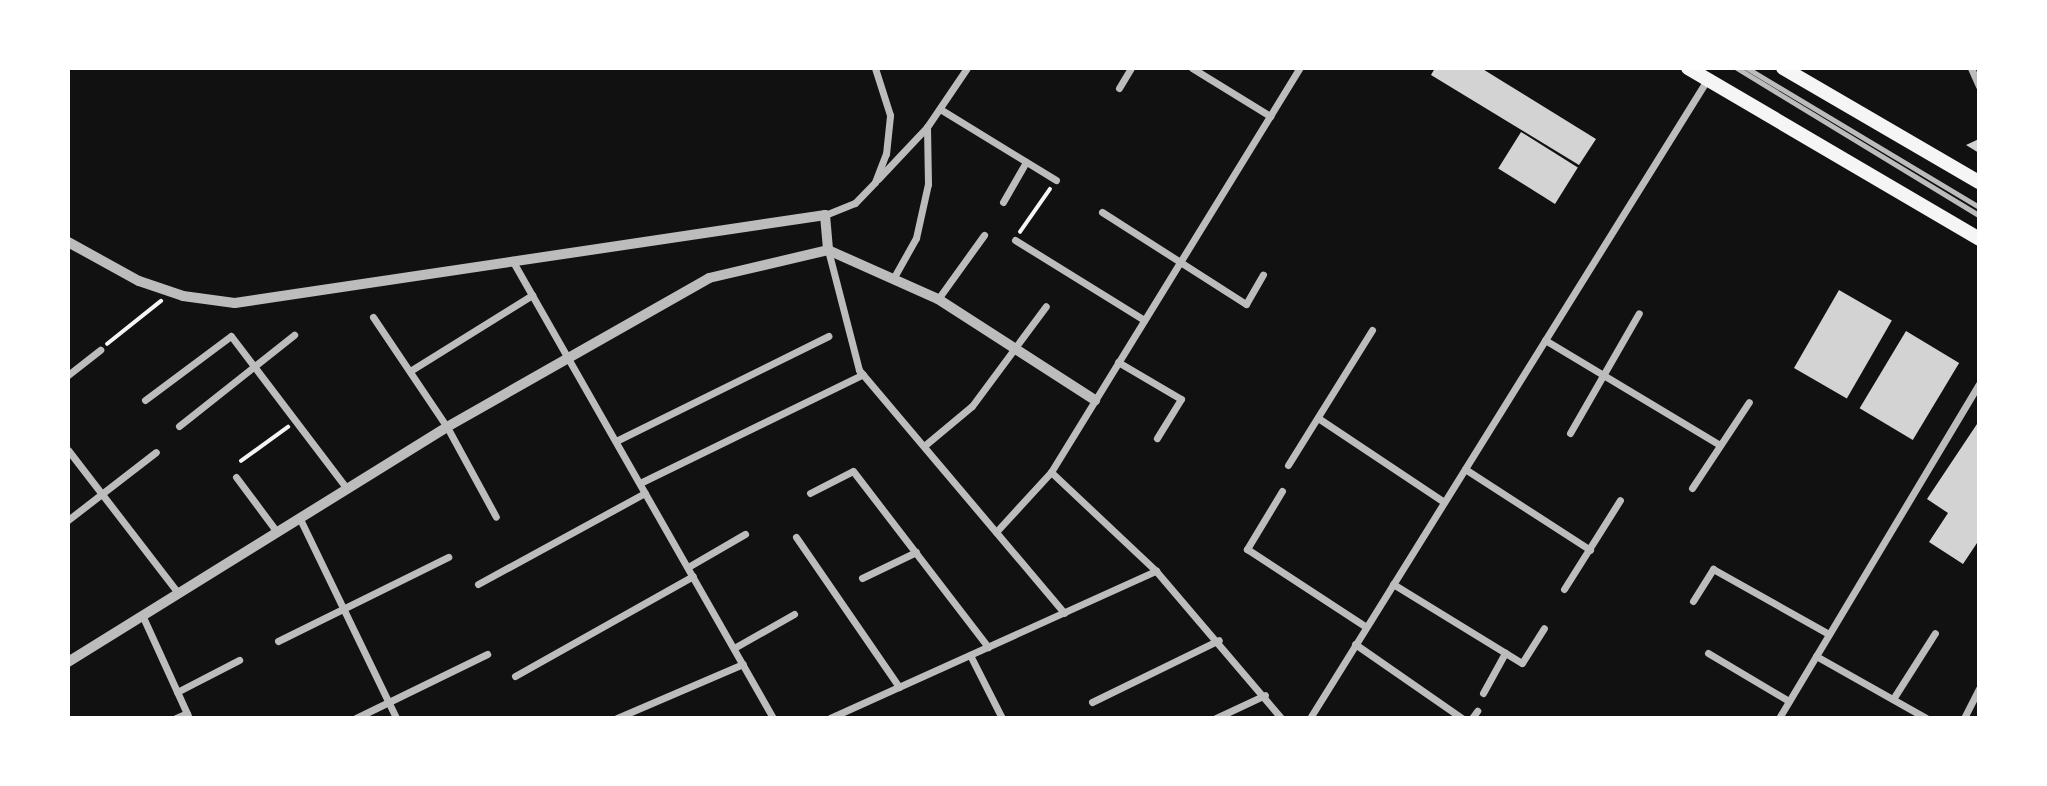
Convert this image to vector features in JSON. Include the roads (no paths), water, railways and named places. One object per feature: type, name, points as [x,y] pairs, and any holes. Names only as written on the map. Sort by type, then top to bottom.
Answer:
[{"type":"highway","points":[[1688,68],[1979,239]]},
{"type":"highway","points":[[1783,68],[1979,182]]},
{"type":"street","points":[[875,68],[890,115],[886,154],[875,182]]},
{"type":"street","points":[[68,242],[139,281],[172,292],[235,303],[825,215],[855,202],[875,182],[927,128],[967,68]]},
{"type":"street","points":[[1119,88],[1131,68]]},
{"type":"street","points":[[1192,68],[1270,116]]},
{"type":"street","points":[[996,532],[1051,472],[1300,68]]},
{"type":"street","points":[[1971,68],[1979,86]]},
{"type":"street","points":[[1310,718],[1707,80]]},
{"type":"street","points":[[940,109],[1056,180]]},
{"type":"street","points":[[893,279],[916,238],[928,184],[927,128]]},
{"type":"street","points":[[1003,202],[1026,162]]},
{"type":"street","points":[[1102,212],[1246,304],[1263,274]]},
{"type":"street","points":[[825,215],[828,250],[863,373],[1064,613]]},
{"type":"street","points":[[938,299],[984,235]]},
{"type":"street","points":[[1015,240],[1144,320]]},
{"type":"street","points":[[68,662],[447,427],[709,278],[828,250],[938,299],[1095,400]]},
{"type":"street","points":[[512,260],[773,718]]},
{"type":"street","points":[[410,371],[532,295]]},
{"type":"street","points":[[924,446],[972,406],[1017,350],[1046,306]]},
{"type":"street","points":[[1570,433],[1639,313]]},
{"type":"street","points":[[373,317],[447,427],[496,517]]},
{"type":"street","points":[[1288,465],[1372,330]]},
{"type":"street","points":[[179,426],[294,335]]},
{"type":"street","points":[[616,441],[828,336]]},
{"type":"street","points":[[145,400],[231,337],[346,489]]},
{"type":"street","points":[[1545,340],[1720,445]]},
{"type":"street","points":[[68,375],[100,350]]},
{"type":"street","points":[[1118,362],[1181,399],[1157,438]]},
{"type":"street","points":[[640,483],[863,373]]},
{"type":"street","points":[[1779,718],[1979,384]]},
{"type":"street","points":[[1692,488],[1749,402]]},
{"type":"street","points":[[1318,418],[1444,502]]},
{"type":"street","points":[[68,450],[178,593]]},
{"type":"street","points":[[68,520],[156,452]]},
{"type":"street","points":[[1465,469],[1590,550]]},
{"type":"street","points":[[810,492],[852,471],[988,647]]},
{"type":"street","points":[[1051,472],[1157,571],[1219,640],[1281,718]]},
{"type":"street","points":[[236,477],[277,532]]},
{"type":"street","points":[[1282,491],[1247,548],[1366,627]]},
{"type":"street","points":[[478,584],[645,493]]},
{"type":"street","points":[[1564,589],[1620,500]]},
{"type":"street","points":[[300,519],[396,718]]},
{"type":"street","points":[[688,567],[745,534]]},
{"type":"street","points":[[796,537],[899,687]]},
{"type":"street","points":[[862,578],[916,552]]},
{"type":"street","points":[[278,641],[448,557]]},
{"type":"street","points":[[1693,601],[1713,569],[1829,634]]},
{"type":"street","points":[[830,718],[1157,571]]},
{"type":"street","points":[[515,676],[693,576]]},
{"type":"street","points":[[1393,584],[1522,663],[1544,628]]},
{"type":"street","points":[[734,648],[794,614]]},
{"type":"street","points":[[143,617],[188,715],[176,718]]},
{"type":"street","points":[[1893,699],[1935,633]]},
{"type":"street","points":[[1092,702],[1219,640]]},
{"type":"street","points":[[1355,644],[1462,718]]},
{"type":"street","points":[[1483,693],[1505,653]]},
{"type":"street","points":[[1708,653],[1789,701]]},
{"type":"street","points":[[356,718],[487,654]]},
{"type":"street","points":[[970,655],[1002,718]]},
{"type":"street","points":[[1816,656],[1926,718]]},
{"type":"street","points":[[177,692],[239,660]]},
{"type":"street","points":[[617,718],[743,664]]},
{"type":"street","points":[[1964,718],[1979,689]]},
{"type":"street","points":[[1216,718],[1265,695]]},
{"type":"lane","points":[[1737,68],[1979,215]]},
{"type":"lane","points":[[1747,68],[1979,207]]}]
